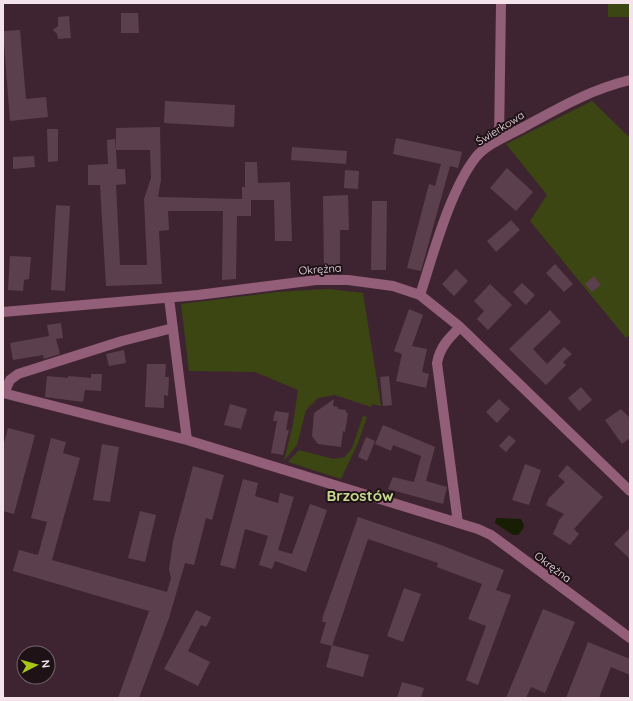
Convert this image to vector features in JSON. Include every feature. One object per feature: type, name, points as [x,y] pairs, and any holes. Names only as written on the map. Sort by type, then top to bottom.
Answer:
[{"type":"street","points":[[499,140],[501,3]]},
{"type":"street","name":"Świerkowa","points":[[420,295],[439,235],[464,178],[476,157],[499,140],[583,95],[597,89],[630,80]]},
{"type":"street","name":"Okrężna","points":[[3,312],[169,298],[316,280],[348,280],[393,286],[420,295],[460,327],[630,491]]},
{"type":"street","points":[[169,298],[187,440]]},
{"type":"street","points":[[458,522],[437,363],[439,351],[445,342],[460,327]]},
{"type":"street","name":"Okrężna","points":[[173,328],[122,341],[18,374],[6,386],[4,393],[187,440],[458,522],[491,535],[630,638]]},
{"type":"green space","points":[[608,3],[630,3],[630,17],[608,17]]},
{"type":"green space","points":[[592,101],[630,138],[630,335],[626,338],[530,221],[547,195],[506,144]]},
{"type":"green space","points":[[328,289],[363,293],[381,406],[372,404],[371,407],[335,395],[318,398],[306,410],[297,445],[284,461],[293,424],[298,390],[255,372],[189,371],[181,304],[277,292]]},
{"type":"green space","points":[[363,416],[367,417],[358,443],[341,479],[288,462],[299,450],[334,459],[345,457],[352,448]]},
{"type":"shaded area","points":[[496,518],[521,519],[524,525],[523,529],[518,535],[513,535],[495,523]]},
{"type":"building","points":[[121,13],[138,13],[139,33],[121,33]]},
{"type":"building","points":[[69,16],[71,38],[58,39],[57,34],[53,30],[58,26],[58,17]]},
{"type":"building","points":[[20,30],[26,99],[46,97],[48,117],[10,121],[3,31]]},
{"type":"building","points":[[165,101],[235,105],[234,127],[164,123]]},
{"type":"building","points":[[160,127],[161,180],[158,197],[242,199],[242,187],[245,187],[245,162],[257,162],[258,183],[290,182],[292,241],[275,241],[274,200],[251,200],[251,216],[237,216],[236,279],[222,280],[223,211],[168,211],[169,230],[159,231],[162,284],[106,286],[100,185],[88,185],[88,165],[108,164],[107,140],[115,139],[116,150],[116,128]],"holes":[[[116,150],[150,150],[151,178],[144,199],[147,265],[120,265],[116,185],[126,184],[125,169],[117,169]]]},
{"type":"building","points":[[47,129],[58,129],[58,161],[48,162]]},
{"type":"building","points":[[396,138],[462,152],[458,168],[450,166],[421,271],[407,268],[429,184],[435,186],[441,164],[393,154]]},
{"type":"building","points":[[292,147],[347,151],[346,164],[291,160]]},
{"type":"building","points":[[34,156],[35,167],[13,169],[13,157]]},
{"type":"building","points":[[507,168],[533,192],[516,211],[490,188]]},
{"type":"building","points":[[345,170],[359,171],[358,189],[344,188]]},
{"type":"building","points":[[348,195],[349,230],[340,230],[340,271],[324,271],[323,196]]},
{"type":"building","points":[[372,201],[387,201],[386,270],[371,270]]},
{"type":"building","points":[[56,205],[70,206],[65,291],[51,290]]},
{"type":"building","points":[[511,220],[520,230],[496,252],[487,241]]},
{"type":"building","points":[[10,256],[31,257],[29,279],[24,280],[23,291],[8,290]]},
{"type":"building","points":[[555,264],[573,284],[564,292],[546,273]]},
{"type":"building","points":[[456,269],[468,281],[454,296],[442,284]]},
{"type":"building","points":[[594,276],[601,285],[592,292],[585,284]]},
{"type":"building","points":[[522,283],[535,295],[526,305],[513,292]]},
{"type":"building","points":[[490,284],[512,305],[488,330],[477,319],[484,311],[474,301]]},
{"type":"building","points":[[409,309],[423,315],[412,346],[427,349],[422,372],[429,374],[426,388],[396,381],[402,354],[394,351]]},
{"type":"building","points":[[550,310],[561,322],[533,349],[547,364],[564,347],[572,354],[563,362],[566,365],[546,385],[509,349]]},
{"type":"building","points":[[61,323],[63,338],[56,339],[60,354],[44,359],[43,355],[13,360],[10,343],[49,336],[47,325]]},
{"type":"building","points":[[124,350],[126,363],[109,366],[106,354]]},
{"type":"building","points":[[147,364],[166,364],[165,377],[169,377],[168,396],[164,395],[164,408],[145,407]]},
{"type":"building","points":[[91,374],[102,374],[101,391],[85,390],[83,402],[45,397],[47,376],[91,378]]},
{"type":"building","points":[[389,376],[392,405],[383,406],[380,377]]},
{"type":"building","points":[[581,387],[592,400],[579,411],[568,398]]},
{"type":"building","points":[[334,399],[333,406],[338,407],[338,409],[346,410],[346,413],[348,413],[345,432],[343,431],[341,447],[318,444],[312,436],[314,413]]},
{"type":"building","points":[[499,399],[510,409],[497,423],[486,412]]},
{"type":"building","points":[[230,404],[247,409],[241,429],[224,425]]},
{"type":"building","points":[[621,409],[630,418],[630,438],[622,444],[605,420]]},
{"type":"building","points":[[275,411],[289,413],[286,430],[289,430],[283,455],[271,453],[277,421],[273,421]]},
{"type":"building","points":[[383,425],[435,447],[426,481],[447,487],[443,504],[388,489],[393,477],[414,482],[421,456],[393,445],[391,451],[375,444]]},
{"type":"building","points":[[8,428],[35,435],[14,514],[3,511],[3,447]]},
{"type":"building","points":[[509,435],[516,441],[506,452],[499,446]]},
{"type":"building","points":[[366,437],[375,441],[367,461],[358,457]]},
{"type":"building","points":[[51,438],[66,442],[63,453],[80,458],[52,560],[167,592],[171,578],[169,569],[173,541],[193,466],[224,475],[212,520],[206,518],[194,565],[185,563],[169,618],[139,698],[118,698],[149,611],[13,571],[19,550],[38,555],[47,522],[31,518]]},
{"type":"building","points":[[102,444],[119,447],[110,502],[93,500]]},
{"type":"building","points":[[525,464],[541,470],[529,505],[512,500]]},
{"type":"building","points":[[567,465],[603,497],[574,529],[579,534],[570,545],[553,534],[559,520],[564,514],[546,505],[549,498],[565,482],[558,476]]},
{"type":"building","points":[[243,479],[258,483],[255,496],[278,503],[280,493],[294,497],[278,550],[292,554],[310,504],[327,510],[306,572],[275,561],[272,569],[259,565],[268,536],[245,529],[235,569],[220,565]]},
{"type":"building","points":[[140,511],[156,515],[145,562],[128,558]]},
{"type":"building","points":[[358,517],[441,545],[504,570],[496,590],[511,595],[478,685],[466,680],[486,626],[468,619],[482,584],[437,567],[438,563],[368,539],[332,646],[320,643],[326,622],[322,622],[323,616]]},
{"type":"building","points":[[630,528],[630,559],[614,544]]},
{"type":"building","points":[[404,588],[421,594],[403,642],[387,636]]},
{"type":"building","points":[[543,609],[575,622],[545,693],[531,687],[526,698],[506,698]]},
{"type":"building","points":[[196,610],[211,617],[206,627],[201,625],[188,651],[210,662],[198,686],[164,669]]},
{"type":"building","points":[[588,642],[630,659],[630,675],[611,667],[599,698],[566,698]]},
{"type":"building","points":[[332,645],[369,655],[363,677],[326,667]]},
{"type":"building","points":[[402,682],[424,688],[421,698],[397,698]]},
{"type":"district","name":"Brzostów","points":[[360,496]]}]
